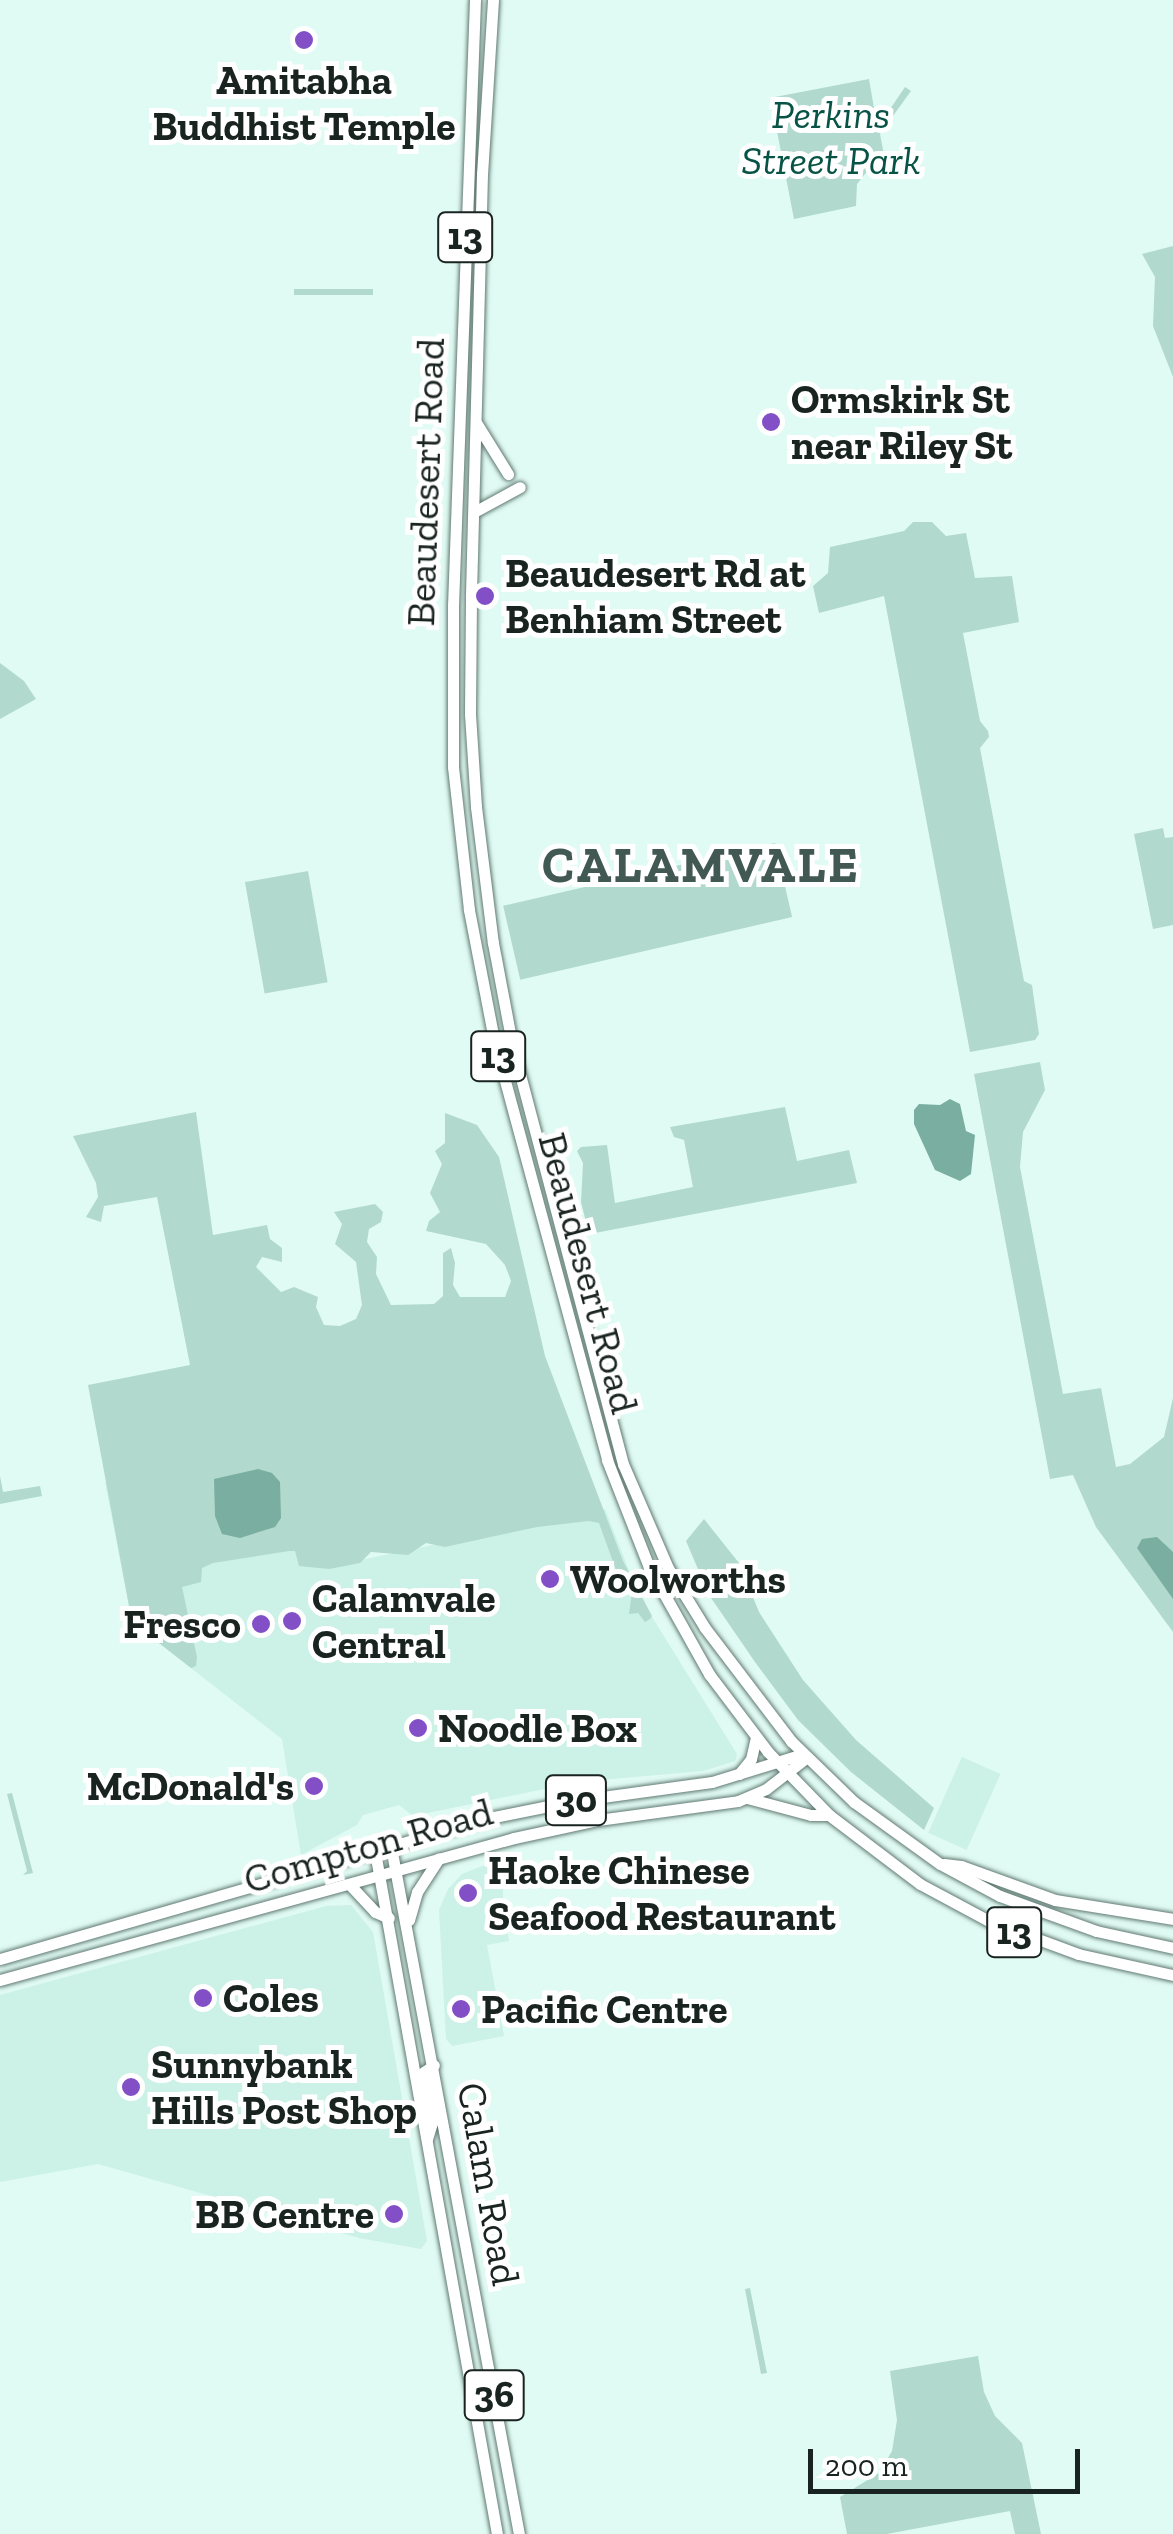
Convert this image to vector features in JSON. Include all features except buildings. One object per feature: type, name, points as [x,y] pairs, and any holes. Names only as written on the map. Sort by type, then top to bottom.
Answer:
[{"type":"main road","name":"Beaudesert Road","points":[[474,0],[452,668],[453,767],[468,910],[502,1073],[607,1460],[667,1602],[709,1674],[756,1738],[830,1815],[920,1884],[989,1920],[1078,1954],[1173,1974]]},
{"type":"main road","name":"Beaudesert Road","points":[[493,0],[482,174],[470,714],[486,898],[512,1044],[597,1380],[623,1464],[668,1568],[726,1658],[804,1756],[876,1820],[940,1864],[1064,1921],[1173,1948]]},
{"type":"main road","points":[[477,424],[508,474]]},
{"type":"main road","points":[[474,512],[520,486]]},
{"type":"main road","points":[[738,1774],[750,1759],[756,1738]]},
{"type":"main road","name":"Compton Road","points":[[0,1980],[562,1826],[747,1798],[804,1756]]},
{"type":"main road","name":"Compton Road","points":[[0,1959],[549,1804],[697,1785],[783,1768]]},
{"type":"main road","name":"30","points":[[747,1798],[811,1815],[830,1815]]},
{"type":"main road","name":"Calam Road","points":[[392,1847],[519,2534]]},
{"type":"main road","name":"Calam Road","points":[[374,1852],[389,1918],[425,2143],[497,2534]]},
{"type":"main road","points":[[408,1922],[419,1888],[440,1858]]},
{"type":"main road","points":[[940,1864],[961,1866],[1055,1900],[1173,1919]]},
{"type":"main road","points":[[350,1885],[375,1912],[389,1918]]},
{"type":"main road","points":[[425,2143],[432,2123],[424,2072],[434,2065]]},
{"type":"shaded area","points":[[950,1099],[960,1104],[966,1131],[975,1135],[971,1174],[960,1181],[935,1170],[914,1124],[914,1110],[919,1104],[940,1105]]},
{"type":"shaded area","points":[[305,1426],[332,1566],[605,1509],[639,1596],[737,1754],[735,1761],[703,1771],[578,1782],[413,1816],[399,1805],[363,1815],[357,1825],[301,1855],[282,1739],[132,1622],[105,1482]]},
{"type":"shaded area","points":[[258,1469],[272,1473],[280,1482],[281,1518],[275,1527],[240,1538],[222,1534],[215,1516],[214,1479]]},
{"type":"shaded area","points":[[1157,1537],[1173,1552],[1173,1599],[1137,1548],[1142,1539]]},
{"type":"shaded area","points":[[962,1757],[1000,1774],[967,1850],[928,1833]]},
{"type":"shaded area","points":[[503,1858],[503,1902],[509,1941],[487,1945],[504,2036],[452,2046],[446,2039],[439,1910],[448,1889],[462,1874]]},
{"type":"shaded area","points":[[351,1905],[373,1932],[427,2241],[421,2249],[359,2238],[98,2164],[0,2182],[0,1995],[326,1906]]},
{"type":"green space","name":"Perkins Street Park","points":[[869,79],[875,114],[884,118],[905,87],[911,91],[880,134],[886,165],[869,169],[857,184],[856,206],[794,219],[775,121],[775,97]]},
{"type":"green space","points":[[1173,246],[1173,377],[1153,326],[1155,277],[1142,254]]},
{"type":"green space","points":[[294,289],[373,289],[373,295],[294,295]]},
{"type":"green space","points":[[913,522],[932,522],[946,536],[966,533],[975,578],[1012,576],[1019,622],[963,633],[980,721],[988,731],[989,737],[980,748],[1024,981],[1032,985],[1039,1034],[1035,1040],[970,1052],[884,596],[819,613],[813,586],[828,573],[830,547],[904,531]]},
{"type":"green space","points":[[0,663],[24,681],[36,699],[0,719]]},
{"type":"green space","points":[[1163,828],[1165,838],[1173,837],[1173,925],[1153,929],[1134,834]]},
{"type":"green space","points":[[775,843],[792,917],[520,980],[503,906]]},
{"type":"green space","points":[[308,871],[328,982],[265,993],[245,882]]},
{"type":"green space","points":[[1040,1062],[1045,1090],[1023,1132],[1020,1167],[1063,1394],[1101,1388],[1116,1467],[1130,1464],[1164,1437],[1173,1398],[1173,1632],[1096,1527],[1073,1475],[1050,1479],[974,1074]]},
{"type":"green space","points":[[785,1107],[797,1161],[849,1150],[857,1183],[595,1233],[588,1230],[581,1202],[583,1163],[577,1151],[581,1147],[607,1145],[615,1203],[693,1187],[684,1140],[674,1137],[670,1127]]},
{"type":"green space","points":[[196,1112],[213,1235],[267,1225],[270,1239],[282,1248],[282,1262],[262,1257],[256,1267],[281,1292],[294,1287],[318,1297],[316,1307],[324,1325],[340,1326],[356,1319],[362,1305],[356,1262],[335,1244],[342,1224],[334,1212],[375,1204],[383,1212],[381,1222],[369,1229],[367,1242],[377,1257],[376,1274],[391,1305],[434,1304],[443,1296],[443,1253],[451,1248],[455,1263],[453,1285],[460,1297],[505,1297],[511,1281],[505,1265],[486,1244],[426,1231],[429,1221],[440,1212],[430,1193],[442,1164],[435,1151],[445,1143],[445,1113],[477,1125],[499,1157],[545,1356],[623,1561],[652,1616],[650,1619],[645,1622],[638,1613],[629,1614],[632,1592],[616,1570],[599,1523],[589,1521],[537,1527],[445,1547],[426,1543],[408,1555],[371,1552],[360,1563],[329,1569],[299,1566],[295,1551],[213,1563],[202,1568],[201,1582],[182,1587],[197,1657],[196,1666],[191,1668],[132,1622],[88,1385],[190,1365],[157,1197],[104,1206],[101,1222],[86,1217],[98,1197],[96,1183],[73,1136]]},
{"type":"green space","points":[[0,1476],[3,1492],[40,1486],[42,1496],[0,1504]]},
{"type":"green space","points":[[704,1519],[739,1563],[759,1612],[803,1680],[856,1740],[934,1808],[924,1830],[851,1772],[798,1720],[755,1662],[709,1595],[686,1541]]},
{"type":"green space","points":[[12,1793],[33,1873],[23,1875],[27,1871],[7,1794]]},
{"type":"green space","points":[[750,2288],[767,2373],[761,2374],[745,2289]]},
{"type":"green space","points":[[978,2356],[984,2392],[995,2416],[1022,2443],[1041,2534],[1015,2534],[1010,2511],[887,2534],[847,2534],[840,2497],[879,2473],[892,2451],[897,2420],[890,2371]]},
{"type":"place","name":"Amitabha Buddhist Temple","points":[[304,40]]},
{"type":"place","name":"Ormskirk St near Riley St","points":[[771,422]]},
{"type":"place","name":"Beaudesert Rd at Benhiam Street","points":[[485,596]]},
{"type":"place","name":"Woolworths","points":[[550,1579]]},
{"type":"place","name":"Calamvale Central","points":[[292,1621]]},
{"type":"place","name":"Fresco","points":[[261,1624]]},
{"type":"place","name":"Noodle Box","points":[[418,1728]]},
{"type":"place","name":"McDonald's","points":[[314,1786]]},
{"type":"place","name":"Haoke Chinese Seafood Restaurant","points":[[468,1893]]},
{"type":"place","name":"Coles","points":[[203,1998]]},
{"type":"place","name":"Pacific Centre","points":[[461,2009]]},
{"type":"place","name":"Sunnybank Hills Post Shop","points":[[131,2087]]},
{"type":"place","name":"BB Centre","points":[[394,2214]]},
{"type":"district","name":"CALAMVALE","points":[[701,866]]}]
